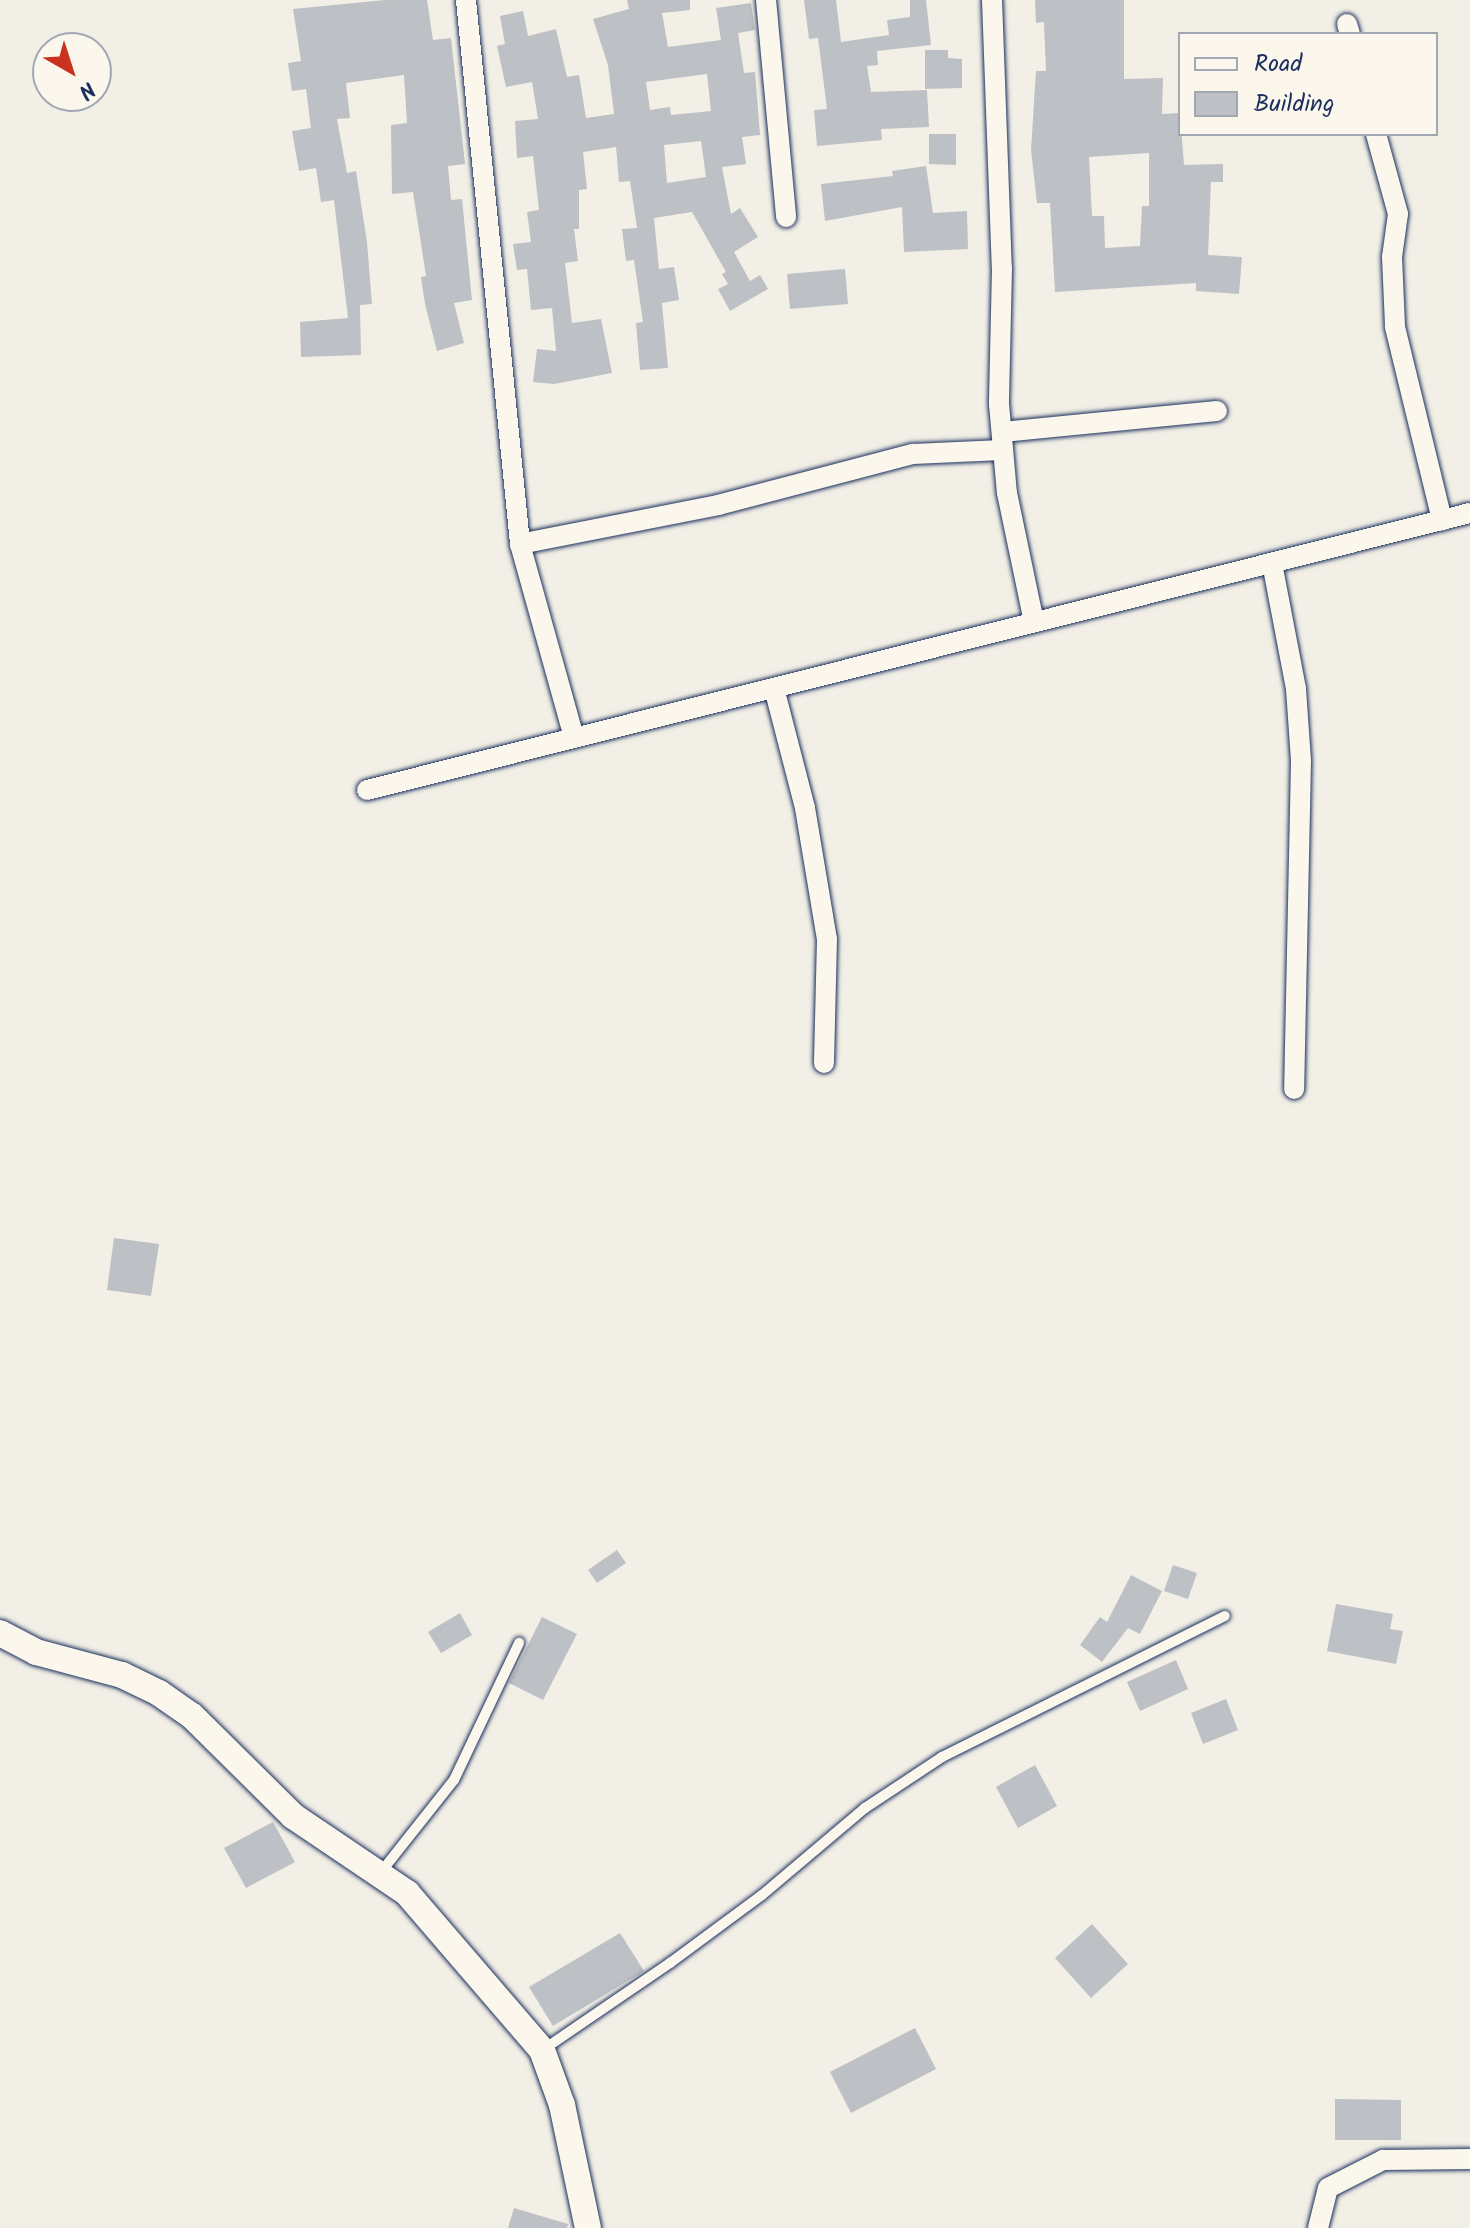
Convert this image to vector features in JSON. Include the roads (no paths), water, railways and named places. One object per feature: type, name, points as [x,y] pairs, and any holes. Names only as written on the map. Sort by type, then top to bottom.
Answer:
[{"type":"street","points":[[466,0],[520,544],[574,738]]},
{"type":"street","points":[[766,0],[786,217]]},
{"type":"street","points":[[992,0],[1002,268],[998,359],[1002,441],[1014,537],[1034,622]]},
{"type":"street","points":[[1377,136],[1398,214],[1391,278],[1395,327],[1442,520]]},
{"type":"street","points":[[520,544],[718,505],[913,454],[1217,411]]},
{"type":"street","points":[[367,790],[1470,513]]},
{"type":"street","points":[[1272,563],[1289,645],[1300,737],[1294,1089]]},
{"type":"street","points":[[774,688],[805,808],[827,939],[824,1063]]},
{"type":"street","points":[[0,1633],[36,1652],[122,1675],[159,1693],[192,1716],[293,1816],[381,1872],[460,1949],[542,2050],[562,2105],[588,2228]]},
{"type":"street","points":[[1318,2228],[1328,2188],[1383,2160],[1470,2159]]},
{"type":"lane","points":[[542,2050],[682,1955],[762,1895],[865,1808],[942,1757],[1225,1616]]},
{"type":"lane","points":[[381,1872],[454,1780],[519,1643]]}]
